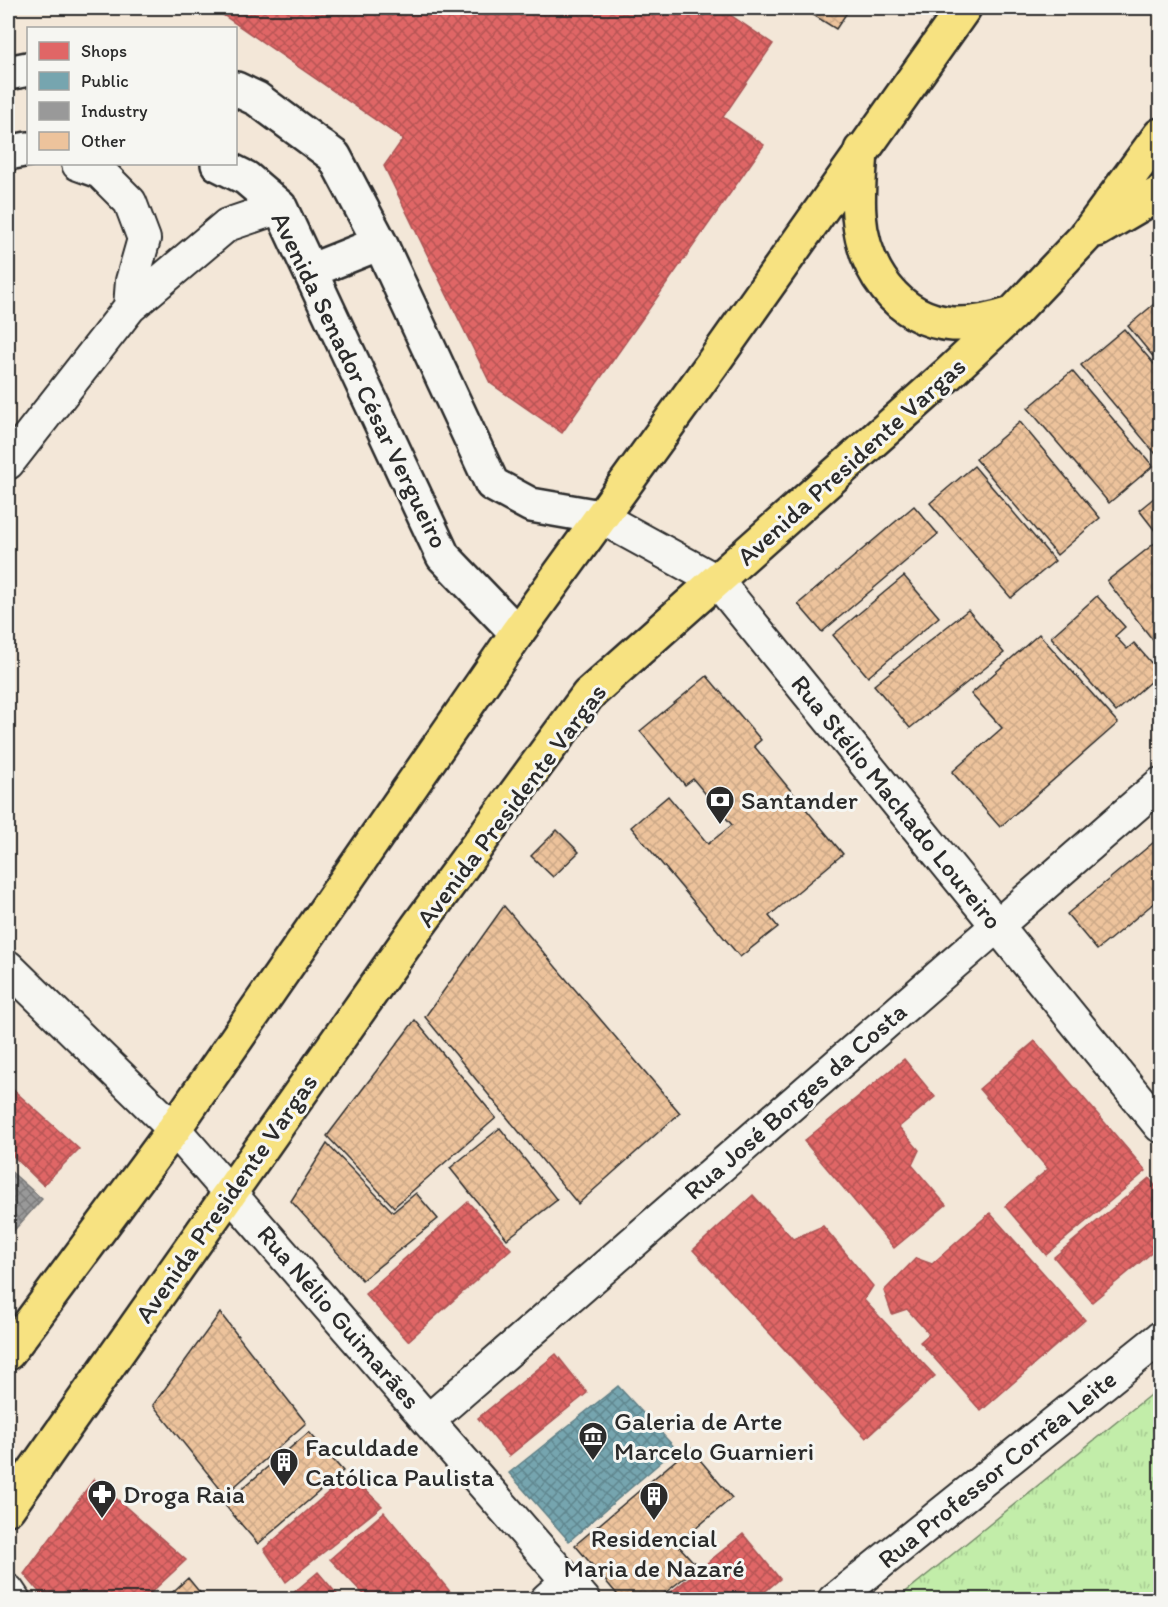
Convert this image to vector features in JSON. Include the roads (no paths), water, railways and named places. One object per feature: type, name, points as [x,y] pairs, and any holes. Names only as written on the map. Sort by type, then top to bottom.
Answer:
[{"type":"main road","points":[[8,1353],[174,1129],[517,633],[759,298],[861,150],[964,8]]},
{"type":"main road","name":"Avenida Presidente Vargas","points":[[8,1508],[418,926],[588,695],[948,375],[1012,314],[1085,237],[1161,135]]},
{"type":"main road","points":[[861,150],[858,192],[861,231],[869,259],[877,276],[894,299],[912,311],[933,320],[952,324],[990,321],[1012,314]]},
{"type":"main road","points":[[1085,237],[1161,193]]},
{"type":"street","points":[[8,74],[27,69]]},
{"type":"street","points":[[237,89],[257,99],[334,156],[380,243],[492,484],[531,506],[600,517]]},
{"type":"street","points":[[8,153],[27,149]]},
{"type":"street","points":[[81,165],[100,172],[130,202],[144,239],[132,281],[130,307]]},
{"type":"street","name":"Avenida Senador César Vergueiro","points":[[220,165],[246,178],[280,207],[443,556],[517,633]]},
{"type":"street","points":[[8,463],[130,307],[227,225],[280,207]]},
{"type":"street","points":[[310,271],[380,243]]},
{"type":"street","name":"Rua Stélio Machado Loureiro","points":[[600,517],[717,581],[1161,1126]]},
{"type":"street","name":"Rua José Borges da Costa","points":[[429,1420],[1161,784]]},
{"type":"street","name":"Rua Nélio Guimarães","points":[[8,967],[174,1129],[429,1420],[566,1593]]},
{"type":"street","name":"Rua Professor Corrêa Leite","points":[[834,1599],[1161,1338]]},
{"type":"street","points":[[8,1591],[14,1599]]},
{"type":"place","name":"Santander","points":[[720,826]]},
{"type":"place","name":"Galeria de Arte Marcelo Guarnieri","points":[[593,1462]]},
{"type":"place","name":"Faculdade Católica Paulista","points":[[284,1488]]},
{"type":"place","name":"Droga Raia","points":[[102,1520]]},
{"type":"place","name":"Residencial Maria de Nazaré","points":[[654,1522]]}]
